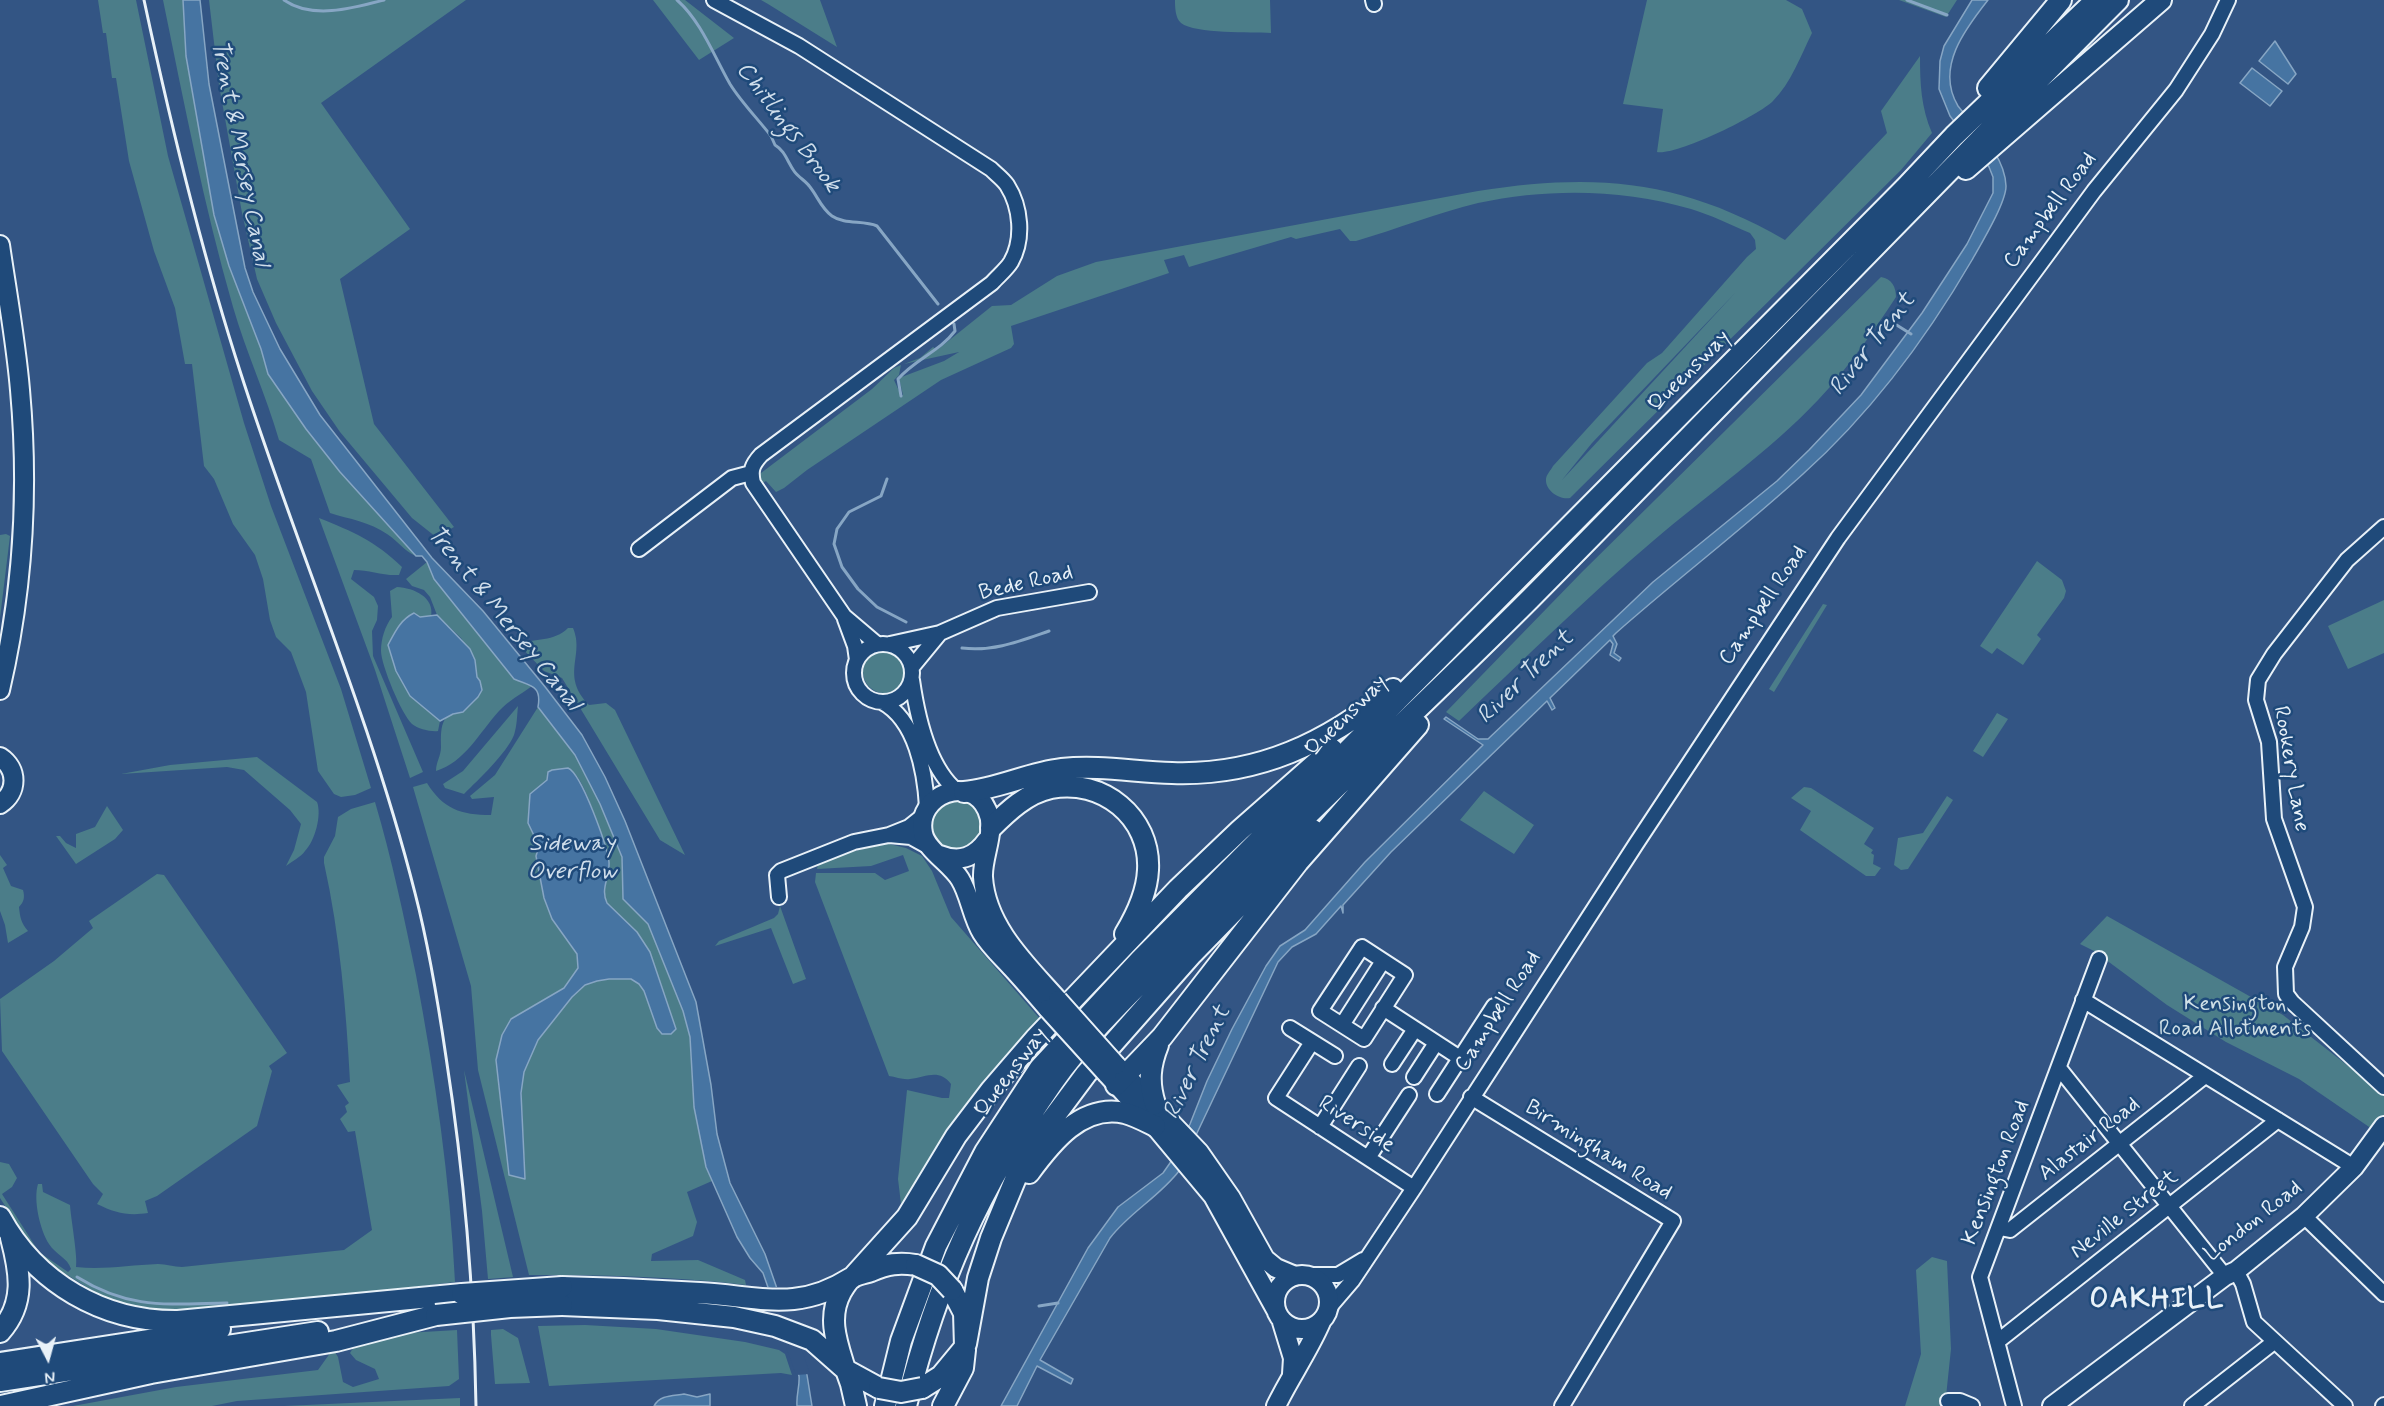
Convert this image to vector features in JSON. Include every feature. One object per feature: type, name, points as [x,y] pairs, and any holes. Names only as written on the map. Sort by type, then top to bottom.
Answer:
[{"type":"highway","points":[[1981,104],[2061,0]]},
{"type":"highway","points":[[1981,104],[2096,0]]},
{"type":"highway","points":[[1999,130],[2118,0]]},
{"type":"highway","points":[[1999,130],[2161,0]]},
{"type":"highway","name":"Queensway","points":[[882,1397],[936,1246],[985,1152],[1040,1068],[1140,960],[1905,188],[1981,104]]},
{"type":"highway","name":"Queensway","points":[[906,1406],[928,1325],[955,1252],[989,1183],[1057,1077],[1102,1024],[1219,902],[1482,646],[1854,268],[1936,198],[1973,154],[1999,130]]},
{"type":"highway","points":[[960,791],[981,790],[1061,769],[1091,768],[1193,773],[1247,766],[1270,760],[1307,746],[1357,717],[1472,625]]},
{"type":"highway","points":[[856,1406],[836,1339],[833,1315],[842,1292],[907,1217],[956,1136],[991,1090],[1112,957],[1178,889],[1240,830],[1472,625]]},
{"type":"highway","points":[[1116,1075],[1162,1036],[1298,862],[1412,731],[1482,646]]},
{"type":"highway","points":[[943,1406],[963,1368],[978,1278],[991,1238],[1020,1168],[1062,1104],[1192,954],[1255,887],[1412,731]]},
{"type":"highway","points":[[989,834],[1012,806],[1050,788],[1084,788],[1102,793],[1131,815],[1147,848],[1149,869],[1143,898],[1112,957]]},
{"type":"highway","points":[[1001,1213],[1031,1170],[1069,1126],[1077,1121],[1093,1115],[1120,1112],[1159,1119],[1151,1092],[1151,1068],[1162,1036]]},
{"type":"highway","points":[[0,1217],[10,1235],[60,1286],[91,1304],[124,1316],[159,1321],[462,1294],[562,1296],[702,1293],[787,1301],[822,1293],[852,1278],[894,1263],[916,1265],[938,1275],[952,1290],[964,1313],[965,1346],[941,1376],[922,1388],[882,1397],[845,1370],[812,1340],[775,1326],[734,1317],[562,1296],[510,1307],[436,1315],[248,1342],[0,1381]]},
{"type":"highway","points":[[0,1332],[14,1313],[20,1293],[19,1270],[10,1235]]},
{"type":"highway","points":[[0,1363],[377,1303]]},
{"type":"highway","points":[[1,1406],[151,1373],[336,1341],[436,1315]]},
{"type":"highway","points":[[151,1373],[248,1342]]},
{"type":"main road","points":[[0,245],[20,388],[25,490],[21,565],[10,649],[0,690]]},
{"type":"main road","points":[[2,754],[10,766],[14,780],[13,787],[2,805]]},
{"type":"main road","points":[[1053,1005],[1005,937],[994,917],[986,894],[983,877],[989,834],[986,807],[974,796],[960,791],[938,796],[925,811],[922,832],[935,852],[961,881],[983,936],[1053,1005],[1231,1198],[1265,1259],[1276,1268],[1317,1280],[1324,1286],[1329,1300],[1324,1316],[1303,1330],[1293,1328],[1279,1316],[1276,1294],[1280,1285],[1300,1276]]},
{"type":"main road","points":[[935,852],[949,859],[964,858],[977,852],[989,834]]},
{"type":"main road","name":"London Road","points":[[2052,1406],[2231,1274],[2304,1216],[2354,1167],[2384,1126]]},
{"type":"main road","points":[[1193,1159],[1279,1316],[1293,1358],[1292,1374]]},
{"type":"main road","name":"Campbell Road","points":[[1276,1406],[1292,1374],[1301,1363],[1324,1316]]},
{"type":"street","points":[[714,0],[799,46],[991,169],[1007,185],[1017,208],[1019,226],[1018,239],[1011,261],[992,283],[761,455],[753,464],[751,473],[753,483],[844,616],[855,646],[857,660],[854,672],[858,688],[871,700],[882,702],[893,708],[904,721],[922,765],[925,811],[909,827],[889,835],[854,842],[781,871],[777,875],[779,897]]},
{"type":"street","name":"Campbell Road","points":[[1324,1316],[1352,1281],[1414,1188],[1471,1097],[1838,538],[2094,191],[2176,90],[2212,34],[2228,0]]},
{"type":"street","points":[[639,549],[732,478],[751,473]]},
{"type":"street","name":"Rookery Lane","points":[[2384,526],[2347,560],[2274,654],[2258,680],[2256,700],[2269,742],[2274,819],[2305,907],[2302,927],[2285,967],[2286,994],[2384,1087]]},
{"type":"street","name":"Bede Road","points":[[884,644],[940,633],[997,608],[1089,592]]},
{"type":"street","points":[[844,616],[884,644],[904,652],[912,673],[919,715],[937,770],[947,783],[960,791]]},
{"type":"street","name":"Bede Road","points":[[912,673],[940,633]]},
{"type":"street","points":[[857,660],[865,650],[884,644]]},
{"type":"street","points":[[882,702],[901,696],[912,673]]},
{"type":"street","points":[[889,835],[910,837],[935,852]]},
{"type":"street","points":[[1362,947],[1405,975],[1383,1008],[1364,1039],[1320,1011],[1362,947]]},
{"type":"street","name":"Kensington Road","points":[[2014,1406],[1980,1277],[2099,960]]},
{"type":"street","points":[[1342,1025],[1383,961]]},
{"type":"street","points":[[2083,1000],[2354,1167]]},
{"type":"street","points":[[1437,1094],[1494,1006]]},
{"type":"street","points":[[1383,1008],[1460,1058]]},
{"type":"street","points":[[1290,1028],[1335,1056]]},
{"type":"street","points":[[1392,1064],[1415,1029]]},
{"type":"street","name":"Riverside","points":[[1312,1042],[1276,1098],[1414,1188]]},
{"type":"street","points":[[1414,1077],[1437,1043]]},
{"type":"street","points":[[1320,1127],[1359,1066]]},
{"type":"street","points":[[2059,1068],[2169,1207],[2243,1284],[2254,1322],[2345,1406]]},
{"type":"street","name":"Alastair Road","points":[[2000,1228],[2010,1230],[2205,1076]]},
{"type":"street","points":[[1368,1158],[1409,1095]]},
{"type":"street","name":"Birmingham Road","points":[[1471,1097],[1673,1221],[1562,1406]]},
{"type":"street","name":"Neville Street","points":[[1997,1342],[2278,1120]]},
{"type":"street","points":[[2304,1216],[2381,1285]]},
{"type":"street","name":"Campbell Road","points":[[1300,1276],[1338,1275],[1354,1267],[1366,1257]]},
{"type":"street","points":[[2192,1406],[2274,1342]]},
{"type":"street","points":[[1948,1401],[1960,1401],[1972,1406]]},
{"type":"green space","points":[[98,0],[136,0],[168,156],[244,423],[271,506],[341,689],[371,788],[355,795],[341,797],[334,794],[318,771],[306,692],[291,652],[276,637],[255,555],[233,524],[214,479],[204,466],[192,364],[185,364],[175,308],[154,251],[129,161],[116,78],[112,78],[106,33],[103,33]]},
{"type":"green space","points":[[163,0],[183,0],[186,56],[214,215],[229,266],[261,349],[268,374],[306,429],[340,472],[416,556],[380,530],[330,513],[311,459],[279,440],[238,324],[223,269],[195,154]]},
{"type":"green space","points":[[209,0],[466,0],[321,103],[410,229],[340,279],[374,424],[454,527],[436,537],[412,518],[340,432],[312,391],[276,323],[257,279],[242,213],[219,85]]},
{"type":"green space","points":[[653,0],[685,0],[734,38],[699,60]]},
{"type":"green space","points":[[761,0],[820,0],[837,47],[768,4]]},
{"type":"green space","points":[[1175,0],[1270,0],[1271,33],[1211,31],[1188,27],[1178,18]]},
{"type":"green space","points":[[1647,0],[1786,0],[1802,9],[1812,33],[1785,86],[1764,108],[1735,125],[1698,142],[1667,152],[1657,152],[1663,109],[1623,104]]},
{"type":"green space","points":[[1899,0],[1957,0],[1946,17]]},
{"type":"green space","points":[[1920,56],[1922,95],[1925,114],[1932,133],[1901,170],[1570,498],[1558,496],[1548,487],[1546,477],[1553,466],[1647,363],[1662,353],[1756,249],[1755,240],[1750,233],[1698,211],[1665,202],[1612,194],[1558,193],[1478,203],[1356,241],[1350,241],[1340,229],[1296,239],[1291,237],[1189,267],[1184,255],[1164,260],[1169,273],[1011,326],[1014,344],[1011,348],[941,380],[784,488],[776,492],[766,481],[761,484],[757,473],[761,473],[872,389],[894,368],[901,365],[899,375],[894,380],[903,395],[899,378],[944,361],[959,352],[904,364],[920,358],[933,347],[937,350],[992,306],[1011,305],[1057,276],[1096,262],[1478,191],[1561,182],[1636,186],[1672,193],[1709,204],[1785,240],[1887,133],[1881,111]],"holes":[[[1736,292],[1562,480],[1592,443]]]},
{"type":"green space","points":[[1881,277],[1893,284],[1896,297],[1850,362],[1800,418],[1759,455],[1628,563],[1459,721],[1446,712],[1582,572]]},
{"type":"green space","points":[[319,518],[364,538],[383,550],[402,567],[399,575],[354,570],[351,579],[374,597],[378,606],[377,620],[372,631],[373,656],[423,772],[410,778],[375,670]]},
{"type":"green space","points":[[0,535],[10,536],[0,618]]},
{"type":"green space","points":[[2037,561],[2062,580],[2066,591],[2064,598],[2037,635],[2041,639],[2023,665],[1997,648],[1992,654],[1980,646]]},
{"type":"green space","points":[[427,562],[434,579],[514,679],[532,686],[503,707],[463,754],[446,767],[436,771],[441,750],[443,722],[449,716],[466,709],[482,690],[477,677],[475,660],[461,638],[437,615],[430,597],[424,590],[412,586],[406,579]]},
{"type":"green space","points":[[397,587],[410,589],[422,595],[430,604],[431,617],[420,617],[410,696],[440,721],[438,731],[425,730],[412,724],[398,701],[384,667],[381,651],[385,629],[392,617],[390,591]]},
{"type":"green space","points":[[2384,600],[2384,653],[2348,669],[2328,626]]},
{"type":"green space","points":[[1823,604],[1827,605],[1774,692],[1769,689]]},
{"type":"green space","points":[[568,628],[573,628],[576,638],[574,675],[580,694],[589,705],[606,703],[615,710],[685,855],[660,840],[562,678],[544,671],[518,644],[551,638]]},
{"type":"green space","points":[[884,651],[899,657],[905,672],[899,687],[884,693],[869,687],[863,672],[869,657]]},
{"type":"green space","points":[[518,706],[514,735],[492,766],[464,794],[445,788],[443,784],[463,771]]},
{"type":"green space","points":[[538,707],[575,755],[600,804],[622,857],[623,899],[648,924],[683,1011],[690,1037],[694,1107],[706,1167],[712,1181],[687,1192],[697,1222],[693,1236],[652,1254],[651,1261],[698,1260],[745,1280],[746,1285],[637,1277],[529,1275],[478,1070],[471,986],[413,787],[427,783],[446,805],[454,809],[471,814],[491,815],[494,797],[472,799],[470,796],[495,775]],"holes":[[[563,768],[574,773],[580,781],[597,821],[607,863],[608,872],[604,891],[607,903],[637,932],[650,952],[676,1029],[657,1028],[644,991],[631,979],[597,981],[585,985],[572,997],[538,1040],[527,1061],[521,1083],[525,1178],[509,1175],[496,1060],[511,1019],[564,988],[578,968],[577,954],[552,919],[544,898],[536,856],[539,846],[528,823],[530,794],[547,780],[548,773]]]},
{"type":"green space","points":[[1997,713],[2008,719],[1983,757],[1973,751]]},
{"type":"green space","points":[[257,757],[317,802],[319,814],[312,841],[299,857],[286,866],[294,850],[301,824],[290,810],[244,770],[227,767],[121,774],[170,765]]},
{"type":"green space","points":[[1804,787],[1811,788],[1874,828],[1864,844],[1873,850],[1871,853],[1874,855],[1873,864],[1881,868],[1875,876],[1866,876],[1800,830],[1811,811],[1791,798]]},
{"type":"green space","points":[[1484,791],[1534,825],[1514,854],[1460,820]]},
{"type":"green space","points":[[1947,796],[1953,800],[1908,869],[1901,870],[1894,865],[1898,838],[1923,833]]},
{"type":"green space","points":[[963,799],[978,807],[982,830],[967,849],[945,850],[932,839],[929,821],[943,801]]},
{"type":"green space","points":[[375,802],[402,910],[429,1051],[441,1128],[455,1282],[229,1310],[174,1314],[130,1309],[95,1292],[59,1270],[34,1250],[0,1198],[0,1162],[9,1164],[17,1178],[12,1187],[2,1194],[39,1252],[68,1272],[71,1269],[69,1265],[52,1247],[43,1231],[37,1206],[38,1184],[42,1184],[43,1192],[70,1205],[76,1267],[106,1268],[158,1264],[182,1267],[344,1250],[372,1230],[355,1131],[348,1132],[340,1119],[347,1112],[345,1106],[349,1103],[337,1085],[350,1082],[338,945],[324,857],[335,836],[338,817],[351,809]]},
{"type":"green space","points":[[107,806],[123,830],[115,839],[76,864],[56,836],[60,836],[66,843],[76,848],[76,834],[95,827]]},
{"type":"green space","points":[[885,843],[906,848],[922,856],[932,871],[951,917],[1041,1020],[943,1139],[901,1204],[898,1179],[907,1090],[949,1098],[951,1084],[942,1076],[937,1075],[907,1079],[889,1076],[815,882],[816,873],[875,873],[885,880],[909,871],[903,855],[871,866],[817,869],[818,864],[829,858]]},
{"type":"green space","points":[[0,855],[7,865],[3,868],[11,886],[23,890],[24,899],[19,911],[22,923],[28,931],[8,943],[0,911]]},
{"type":"green space","points":[[157,874],[164,875],[287,1053],[269,1066],[272,1071],[257,1126],[157,1196],[145,1201],[148,1213],[128,1214],[97,1204],[103,1194],[93,1184],[2,1051],[0,999],[54,961],[93,928],[89,921]]},
{"type":"green space","points":[[780,906],[806,979],[793,984],[771,928],[715,946],[719,941],[774,918]]},
{"type":"green space","name":"Kensington Road Allotments","points":[[2107,916],[2283,1015],[2384,1094],[2384,1117],[2375,1131],[2299,1079],[2226,1042],[2167,1005],[2094,951],[2080,944]]},
{"type":"green space","points":[[464,1070],[513,1277],[488,1279]]},
{"type":"green space","points":[[1932,1257],[1947,1261],[1951,1349],[1945,1406],[1905,1406],[1921,1354],[1916,1270]]},
{"type":"green space","points":[[585,1325],[656,1329],[745,1342],[779,1350],[785,1354],[792,1375],[781,1373],[549,1386],[538,1326]]},
{"type":"green space","points":[[503,1329],[518,1338],[530,1383],[495,1384],[491,1330]]},
{"type":"green space","points":[[457,1330],[459,1379],[449,1386],[237,1401],[212,1406],[73,1406],[176,1387],[318,1370],[333,1349],[338,1357],[343,1382],[353,1387],[379,1379],[375,1369],[356,1360],[350,1353],[355,1345],[406,1333]]},
{"type":"green space","points":[[460,1398],[460,1406],[284,1406]]},
{"type":"water","points":[[183,0],[200,0],[209,84],[245,268],[253,292],[280,349],[320,415],[432,558],[483,611],[582,735],[625,821],[696,1002],[717,1134],[730,1183],[765,1254],[807,1375],[812,1406],[797,1406],[799,1376],[763,1273],[737,1237],[706,1167],[694,1107],[690,1037],[683,1011],[648,924],[623,899],[622,857],[600,804],[575,755],[538,707],[538,694],[534,687],[514,679],[434,579],[427,562],[422,556],[416,556],[340,472],[306,429],[268,374],[261,349],[229,266],[214,215],[186,56]]},
{"type":"water","points":[[1972,0],[1988,0],[1970,23],[1956,50],[1951,63],[1952,92],[1958,106],[1995,153],[2001,164],[2006,186],[1998,213],[1987,234],[1936,318],[1896,374],[1828,451],[1613,636],[1617,644],[1614,653],[1621,658],[1619,661],[1610,655],[1613,644],[1610,640],[1550,698],[1555,708],[1552,710],[1547,701],[1391,852],[1343,905],[1343,913],[1341,906],[1316,934],[1292,947],[1278,962],[1179,1171],[1110,1238],[1040,1360],[1073,1379],[1071,1384],[1037,1366],[1017,1406],[1001,1406],[1088,1248],[1118,1207],[1163,1173],[1170,1163],[1232,1029],[1266,966],[1280,946],[1305,930],[1365,862],[1483,745],[1444,719],[1446,717],[1478,739],[1488,739],[1653,582],[1777,481],[1809,450],[1861,395],[1922,313],[1967,244],[1993,193],[1993,177],[1989,167],[1950,116],[1939,89],[1940,61],[1944,46]]},
{"type":"water","points":[[2275,41],[2296,74],[2288,84],[2259,61]]},
{"type":"water","points":[[2252,68],[2282,91],[2270,106],[2240,83]]},
{"type":"water","points":[[414,613],[420,617],[437,615],[470,649],[475,660],[477,677],[482,690],[478,697],[463,712],[440,721],[410,696],[396,671],[388,645],[401,623]]},
{"type":"water","name":"Sideway Overflow","points":[[568,768],[574,773],[587,796],[604,841],[609,862],[604,893],[607,903],[637,932],[650,952],[676,1029],[671,1034],[662,1034],[657,1028],[644,991],[631,979],[597,981],[585,985],[572,997],[538,1040],[524,1072],[521,1093],[525,1179],[509,1175],[496,1060],[502,1035],[511,1019],[564,988],[578,968],[577,954],[552,919],[544,898],[536,856],[539,846],[528,823],[530,794],[547,780],[548,772]]},
{"type":"water","points":[[684,1394],[697,1397],[710,1394],[710,1406],[654,1406],[663,1398]]},
{"type":"pier","points":[[765,1287],[780,1287],[810,1374],[796,1375]]},
{"type":"waterway","name":"Chitlings Brook","points":[[284,0],[307,10],[320,11],[347,9],[384,0]]},
{"type":"waterway","name":"Chitlings Brook","points":[[677,0],[686,8],[700,28],[734,91],[771,136],[775,145],[784,153],[796,173],[810,187],[825,210],[843,221],[877,226],[938,304]]},
{"type":"waterway","points":[[1907,0],[1947,15]]},
{"type":"waterway","name":"Chitlings Brook","points":[[1887,319],[1911,334]]},
{"type":"waterway","name":"Chitlings Brook","points":[[901,396],[898,379],[949,338],[955,331],[954,324]]},
{"type":"waterway","name":"Chitlings Brook","points":[[887,479],[881,496],[849,512],[837,529],[834,544],[842,567],[858,589],[877,607],[906,622]]},
{"type":"waterway","name":"Chitlings Brook","points":[[962,648],[996,647],[1049,631]]},
{"type":"waterway","points":[[77,1277],[96,1288],[132,1300],[168,1304],[227,1303]]},
{"type":"waterway","points":[[1039,1306],[1058,1303]]},
{"type":"railway","points":[[144,0],[188,188],[226,328],[377,762],[420,913],[436,995],[458,1144],[467,1231],[476,1406]]},
{"type":"district","name":"OAKHILL","points":[[2157,1301]]},
{"type":"water label","name":"Trent & Mersey Canal","points":[[239,153]]},
{"type":"water label","name":"River Trent","points":[[1873,345]]},
{"type":"water label","name":"Trent & Mersey Canal","points":[[503,619]]},
{"type":"water label","name":"River Trent","points":[[1526,678]]},
{"type":"water label","name":"River Trent","points":[[1198,1063]]}]
